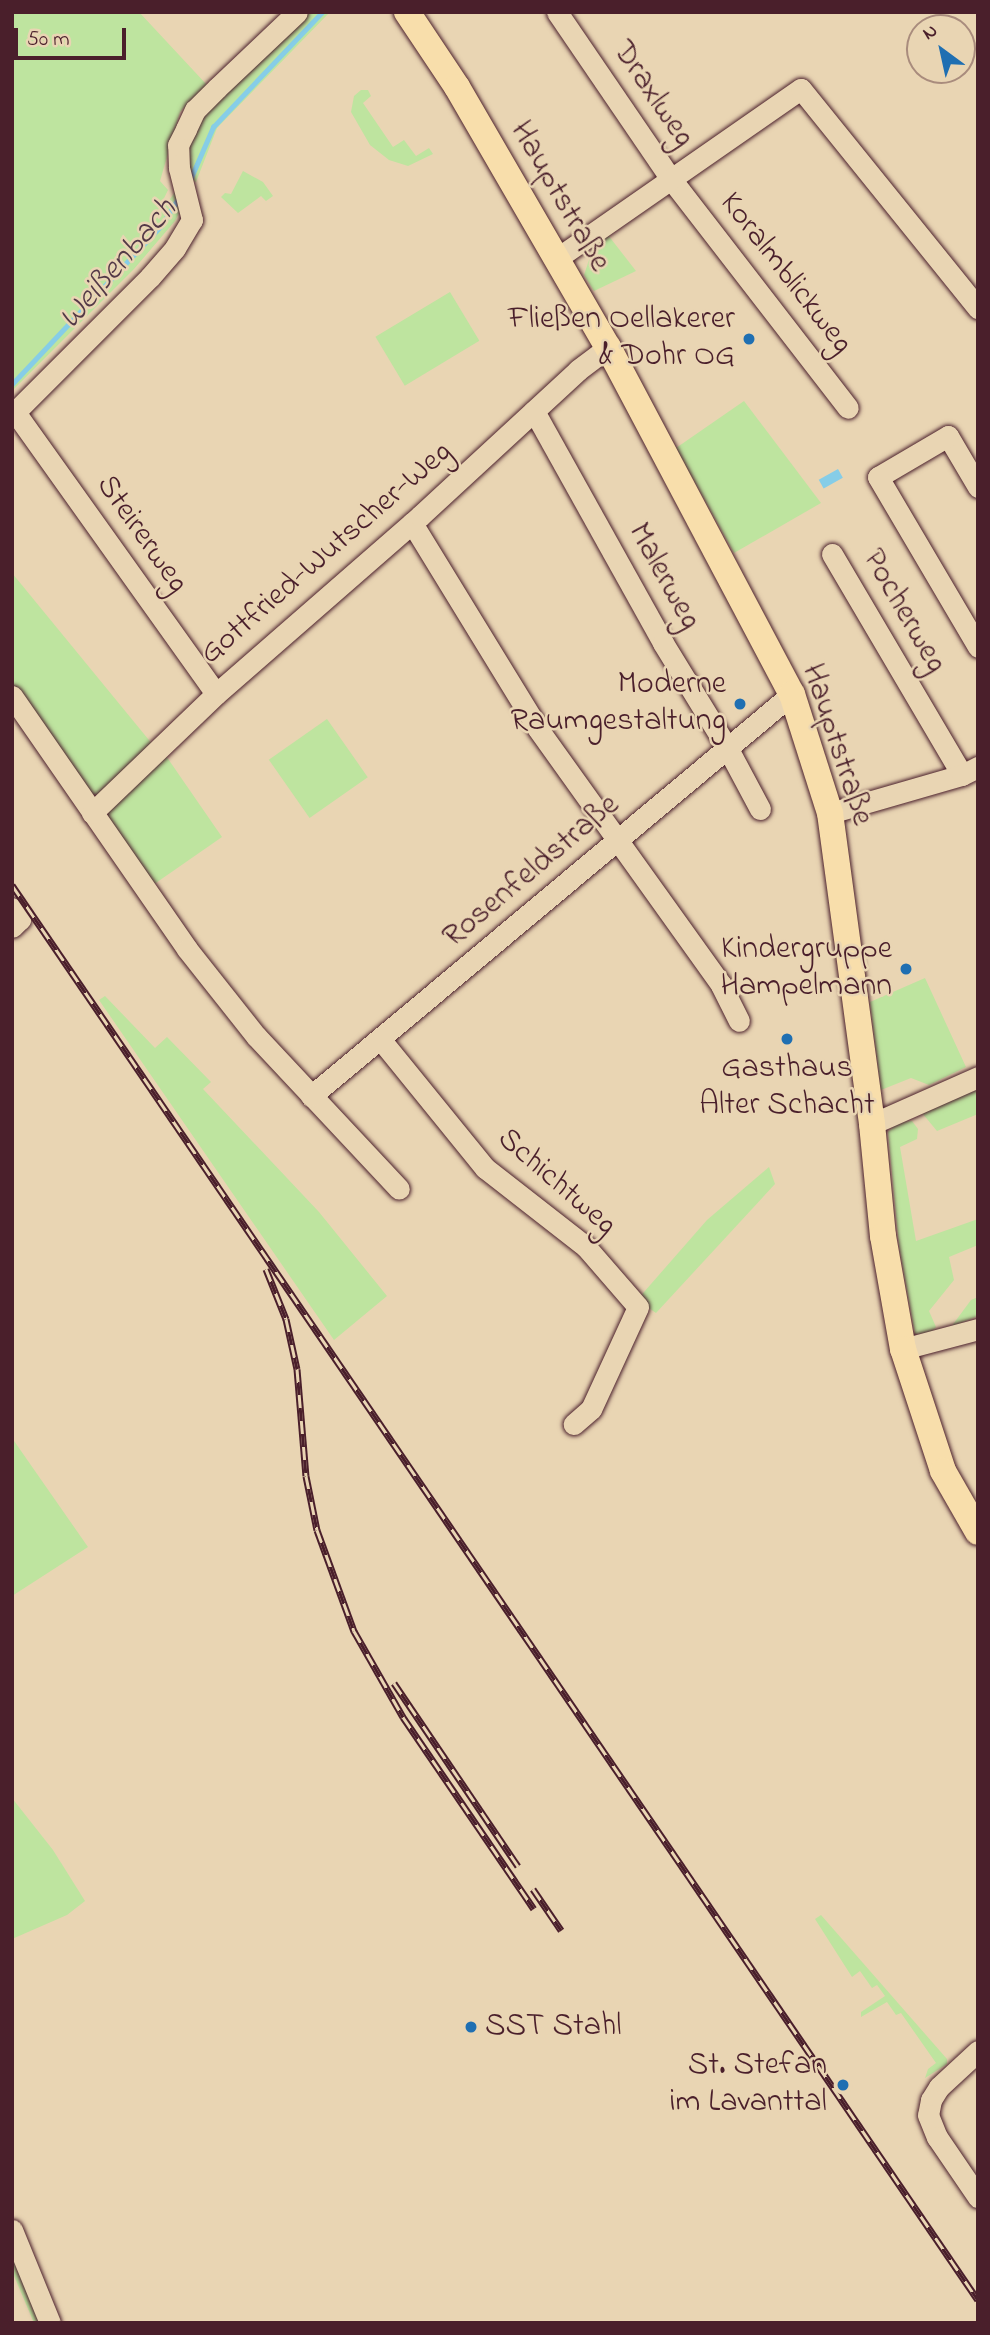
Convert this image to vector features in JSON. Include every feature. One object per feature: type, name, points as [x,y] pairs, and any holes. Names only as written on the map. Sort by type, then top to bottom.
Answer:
[{"type":"main road","name":"Hauptstraße","points":[[407,12],[457,87],[608,347],[792,694],[830,813],[872,1124],[883,1236],[903,1349],[943,1471],[978,1532]]},
{"type":"street","points":[[14,414],[150,277],[175,248],[192,220],[179,168],[178,145],[195,110],[297,12]]},
{"type":"street","name":"Draxlweg","points":[[557,12],[671,179]]},
{"type":"street","name":"Koralmblickweg","points":[[556,258],[801,89],[978,308]]},
{"type":"street","name":"Koralmblickweg","points":[[671,179],[848,408]]},
{"type":"street","name":"Gottfried-Wutscher-Weg","points":[[92,813],[216,694],[608,347]]},
{"type":"street","name":"Malerweg","points":[[534,411],[663,643],[728,750],[760,809]]},
{"type":"street","name":"Steirerweg","points":[[14,414],[216,694]]},
{"type":"street","points":[[978,487],[948,436],[878,477],[978,647]]},
{"type":"street","points":[[412,523],[538,729],[721,985],[739,1021]]},
{"type":"street","name":"Pocherweg","points":[[832,554],[970,771]]},
{"type":"street","name":"Rosenfeldstraße","points":[[311,1096],[792,694]]},
{"type":"street","points":[[12,695],[187,949],[256,1035],[399,1189]]},
{"type":"street","points":[[830,813],[970,771]]},
{"type":"street","points":[[12,908],[20,919],[12,927]]},
{"type":"street","name":"Schichtweg","points":[[381,1040],[485,1168],[586,1247],[638,1307],[592,1409],[574,1424]]},
{"type":"street","points":[[872,1124],[978,1077]]},
{"type":"street","points":[[903,1349],[978,1329]]},
{"type":"street","points":[[978,2051],[939,2087],[931,2100],[928,2115],[937,2137],[978,2197]]},
{"type":"street","points":[[12,2230],[50,2323]]},
{"type":"green space","points":[[12,12],[139,12],[207,85],[180,112],[160,181],[168,190],[149,229],[177,189],[182,207],[175,221],[134,269],[12,391]]},
{"type":"green space","points":[[308,12],[330,12],[217,128],[196,182],[190,180],[185,161],[189,136],[199,118]]},
{"type":"green space","points":[[361,90],[368,90],[371,96],[363,103],[393,147],[404,140],[416,156],[429,148],[433,154],[408,166],[389,160],[370,145],[351,112],[354,96]]},
{"type":"green space","points":[[243,171],[263,182],[273,196],[266,201],[261,196],[238,213],[221,197],[225,193],[231,194]]},
{"type":"green space","points":[[608,235],[636,271],[594,291],[584,275],[594,245]]},
{"type":"green space","points":[[450,292],[479,341],[405,386],[375,337]]},
{"type":"green space","points":[[744,401],[821,503],[734,553],[676,448]]},
{"type":"green space","points":[[12,573],[153,745],[99,795],[86,793],[12,683]]},
{"type":"green space","points":[[327,719],[368,777],[310,818],[269,760]]},
{"type":"green space","points":[[164,753],[222,837],[150,887],[107,823],[108,808]]},
{"type":"green space","points":[[925,978],[966,1067],[929,1085],[911,1078],[881,1090],[870,1002]]},
{"type":"green space","points":[[105,996],[155,1048],[167,1037],[211,1082],[203,1089],[319,1212],[387,1296],[334,1340],[99,1000]]},
{"type":"green space","points":[[978,1085],[978,1114],[937,1131],[922,1113]]},
{"type":"green space","points":[[912,1121],[918,1129],[917,1139],[900,1147],[916,1241],[978,1219],[978,1245],[949,1257],[954,1280],[929,1311],[936,1327],[931,1333],[915,1334],[899,1246],[888,1132],[898,1122]]},
{"type":"green space","points":[[769,1167],[775,1184],[656,1313],[637,1300],[707,1220]]},
{"type":"green space","points":[[978,1297],[978,1316],[951,1327],[971,1300]]},
{"type":"green space","points":[[12,1438],[88,1547],[12,1596]]},
{"type":"green space","points":[[12,1798],[53,1850],[85,1901],[67,1915],[12,1939]]},
{"type":"green space","points":[[821,1915],[947,2059],[947,2064],[925,2078],[928,2069],[936,2063],[901,2013],[896,2015],[887,2002],[861,2017],[861,2012],[885,1996],[877,1985],[872,1988],[860,1971],[852,1977],[815,1919]]},
{"type":"green space","points":[[12,2249],[43,2323],[34,2323],[12,2271]]},
{"type":"water","points":[[838,469],[843,478],[824,488],[819,480]]},
{"type":"waterway","name":"Weißenbach","points":[[190,180],[213,127],[322,12]]},
{"type":"waterway","name":"Weißenbach","points":[[12,384],[161,226],[178,199]]},
{"type":"railway","points":[[12,885],[978,2300]]},
{"type":"railway","points":[[266,1269],[286,1319],[297,1369],[306,1476],[317,1530],[354,1631],[403,1717],[534,1909]]},
{"type":"railway","points":[[394,1683],[518,1866]]},
{"type":"railway","points":[[533,1889],[561,1930]]},
{"type":"place","name":"Fließen Oellakerer & Dohr OG","points":[[749,339]]},
{"type":"place","name":"Moderne Raumgestaltung","points":[[740,704]]},
{"type":"place","name":"Kindergruppe Hampelmann","points":[[906,969]]},
{"type":"place","name":"Gasthaus Alter Schacht","points":[[787,1039]]},
{"type":"place","name":"SST Stahl","points":[[471,2027]]},
{"type":"place","name":"St. Stefan im Lavanttal","points":[[843,2085]]}]
